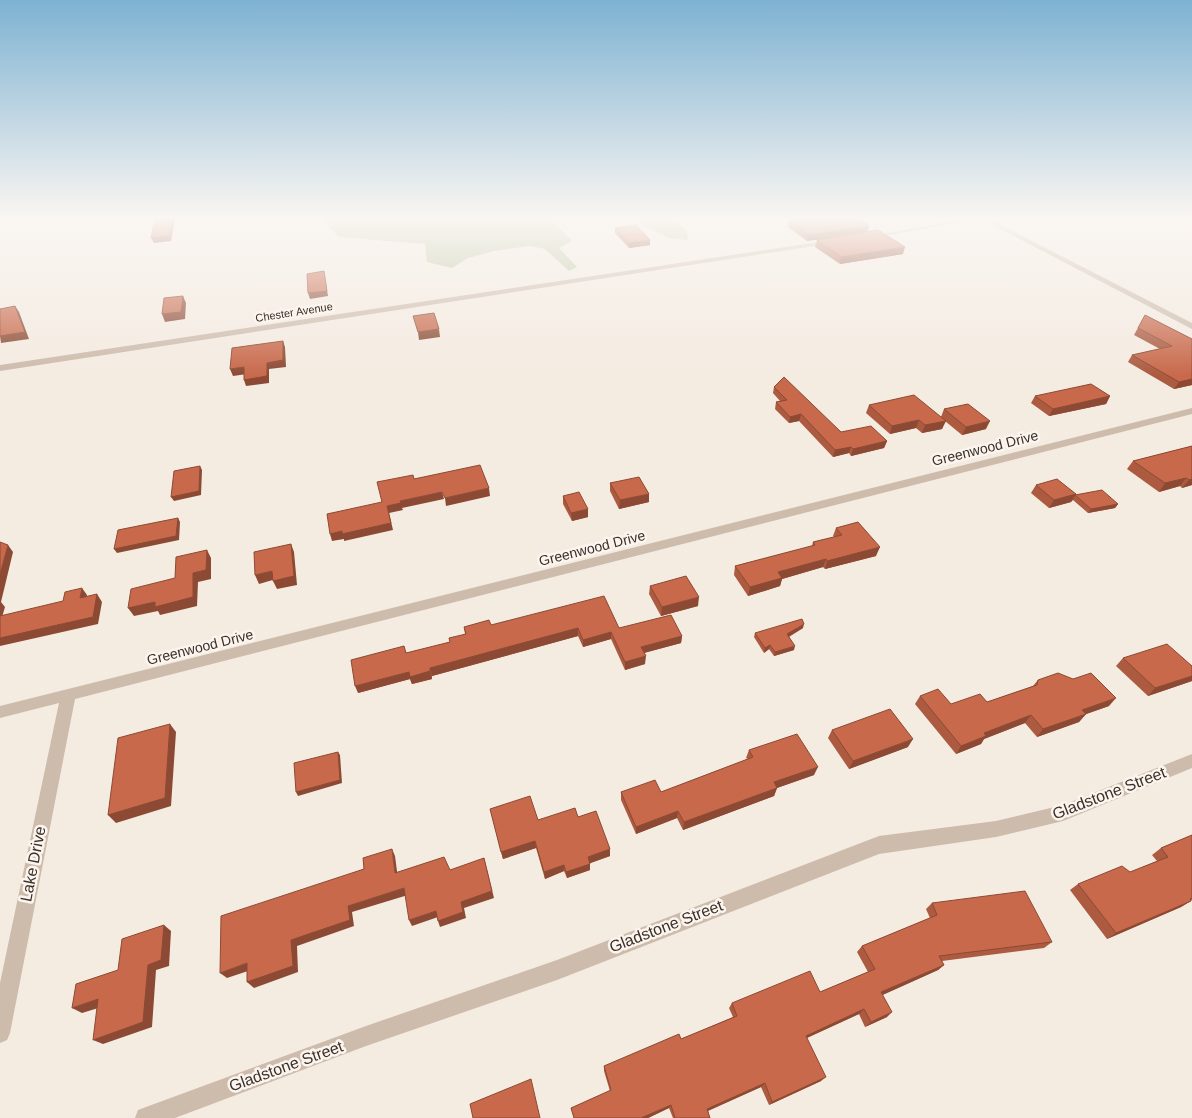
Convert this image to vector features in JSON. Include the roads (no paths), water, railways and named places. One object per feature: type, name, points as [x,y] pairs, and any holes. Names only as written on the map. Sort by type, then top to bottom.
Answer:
[{"type":"street","name":"Chester Avenue","points":[[0,368],[640,271]]},
{"type":"street","points":[[1085,271],[1192,326]]},
{"type":"street","name":"Greenwood Drive","points":[[0,712],[1192,411]]},
{"type":"street","name":"Lake Drive","points":[[0,1033],[64,711],[69,696]]},
{"type":"street","name":"Gladstone Street","points":[[146,1118],[366,1036],[557,970],[879,845],[996,829],[1063,813],[1192,761]]}]
